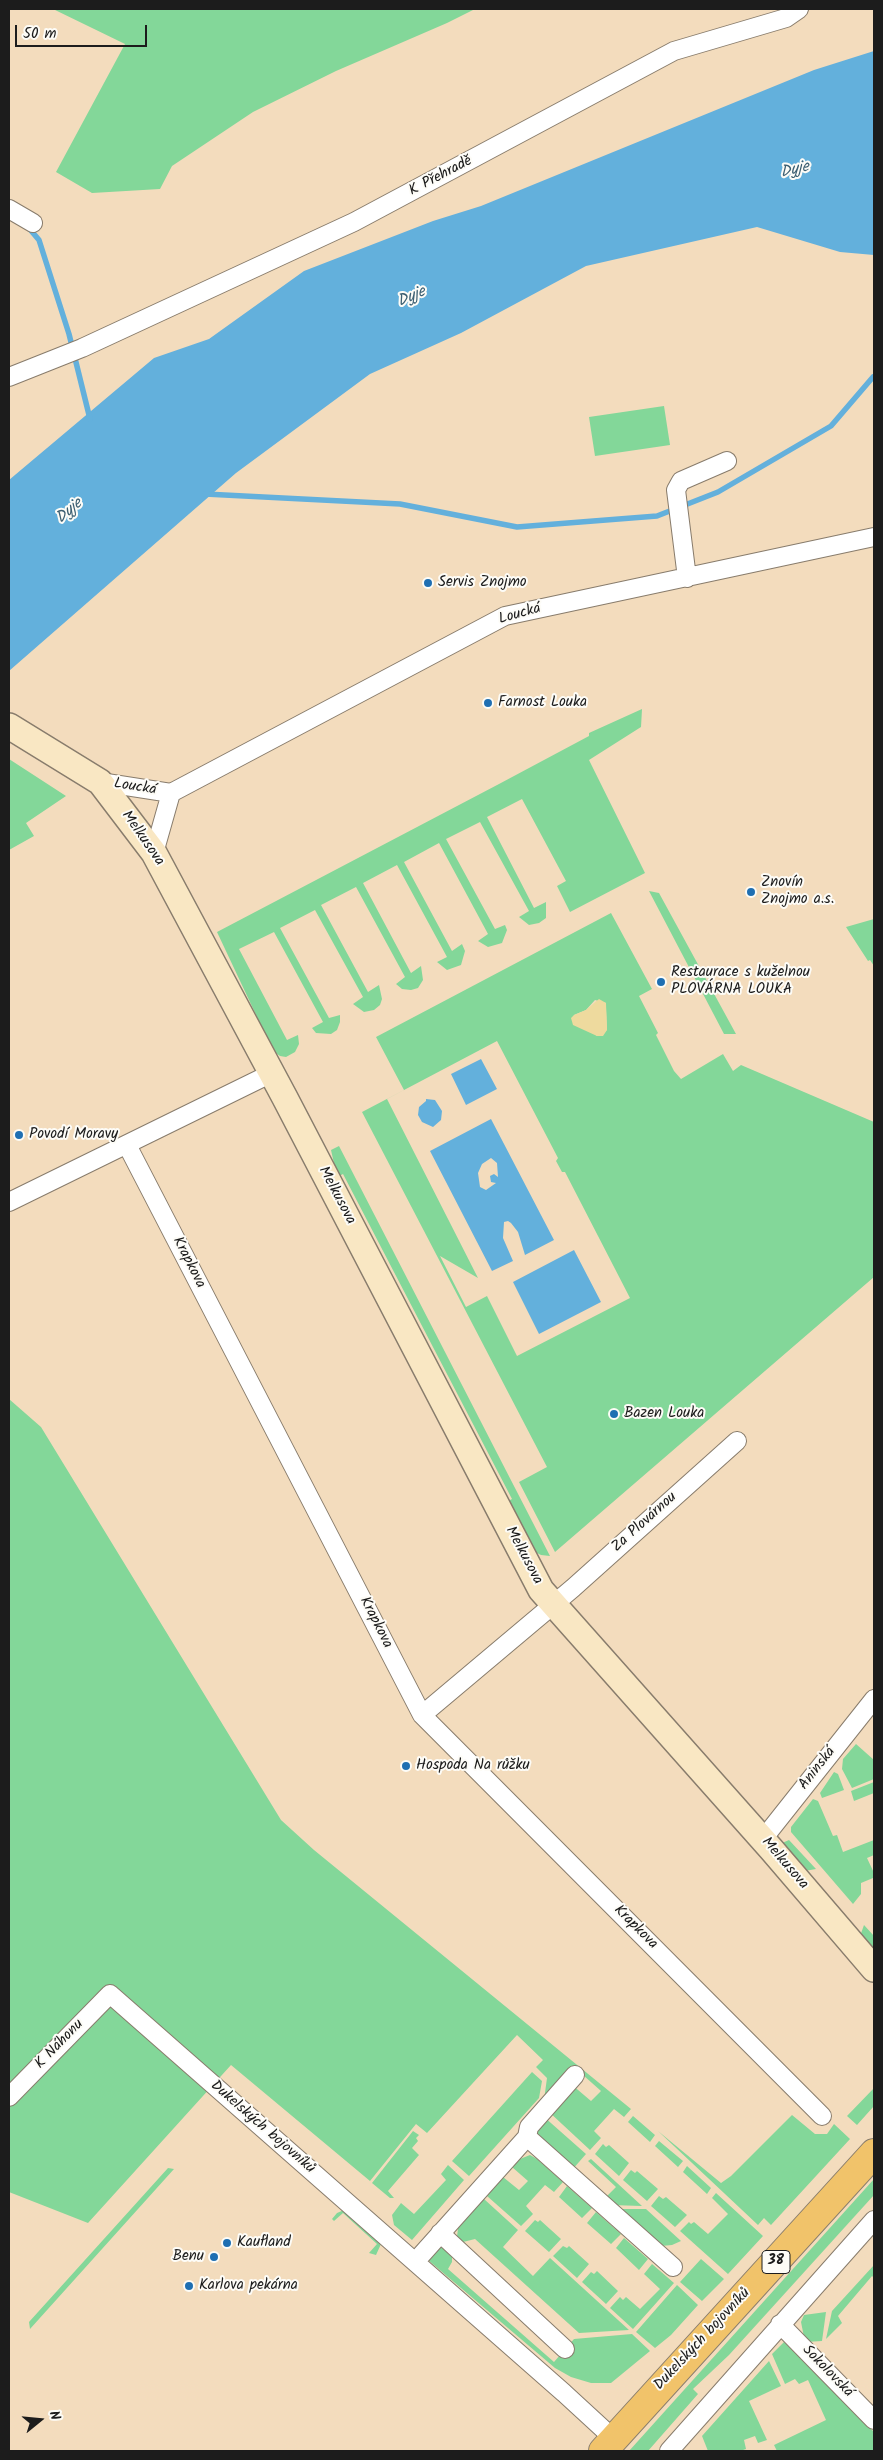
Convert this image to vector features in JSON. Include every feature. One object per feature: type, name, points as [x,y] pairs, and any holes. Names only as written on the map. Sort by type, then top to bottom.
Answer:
[{"type":"main road","name":"Dukelských bojovníků","points":[[608,2445],[874,2153]]},
{"type":"street","name":"K Přehradě","points":[[9,378],[76,351],[354,222],[674,51],[786,18],[799,9]]},
{"type":"street","points":[[9,208],[34,223]]},
{"type":"street","points":[[687,578],[676,490],[681,481],[727,461]]},
{"type":"street","name":"Loucká","points":[[100,782],[171,793],[505,616],[874,537]]},
{"type":"street","name":"Melkusova","points":[[9,726],[100,782],[154,853],[272,1073],[541,1590],[763,1839],[874,1969]]},
{"type":"street","name":"Loucká","points":[[154,853],[171,793]]},
{"type":"street","points":[[9,1202],[272,1073]]},
{"type":"street","name":"Krapkova","points":[[126,1145],[422,1715],[822,2116]]},
{"type":"street","name":"Za Plovárnou","points":[[422,1715],[553,1605],[737,1441]]},
{"type":"street","name":"Aninská","points":[[763,1839],[874,1698]]},
{"type":"street","name":"K Náhonu","points":[[9,2097],[110,1994]]},
{"type":"street","name":"Dukelských bojovníků","points":[[110,1994],[564,2393],[608,2445]]},
{"type":"street","points":[[415,2262],[527,2136],[529,2127],[575,2075]]},
{"type":"street","points":[[527,2136],[673,2268]]},
{"type":"street","points":[[669,2451],[874,2220]]},
{"type":"street","points":[[440,2233],[565,2349]]},
{"type":"street","name":"Sokolovská","points":[[780,2324],[874,2420]]},
{"type":"green space","points":[[53,9],[475,9],[336,71],[253,112],[172,166],[160,189],[92,193],[56,172],[125,44]]},
{"type":"green space","points":[[664,406],[670,445],[595,456],[589,417]]},
{"type":"green space","points":[[642,709],[641,727],[589,760],[645,873],[570,912],[557,886],[566,881],[522,799],[487,817],[534,908],[546,902],[546,918],[539,923],[529,925],[519,917],[529,911],[480,822],[446,839],[495,929],[505,925],[507,930],[502,943],[488,947],[478,941],[488,934],[439,843],[404,862],[452,951],[462,944],[465,951],[461,965],[447,970],[437,962],[447,957],[397,865],[363,883],[411,973],[421,966],[423,980],[418,988],[411,990],[402,989],[396,984],[405,977],[356,887],[321,905],[368,992],[379,985],[382,999],[380,1005],[374,1010],[364,1012],[353,1004],[363,997],[315,910],[280,928],[329,1018],[340,1015],[337,1030],[331,1034],[316,1033],[312,1028],[323,1022],[274,932],[239,949],[287,1040],[298,1035],[299,1044],[295,1052],[286,1057],[280,1056],[273,1051],[217,932],[589,736],[589,733]]},
{"type":"green space","points":[[9,759],[66,796],[26,823],[34,836],[9,850]]},
{"type":"green space","points":[[649,891],[659,893],[736,1034],[724,1034]]},
{"type":"green space","points":[[611,913],[652,989],[639,996],[658,1033],[656,1035],[674,1071],[681,1079],[723,1054],[733,1071],[741,1065],[874,1122],[874,1277],[555,1552],[519,1482],[547,1467],[362,1112],[404,1090],[376,1037]],"holes":[[[595,1000],[606,1003],[607,1030],[597,1036],[574,1015],[586,1010]],[[497,1041],[558,1158],[556,1161],[562,1172],[565,1172],[630,1298],[517,1356],[487,1296],[466,1307],[440,1256],[478,1278],[387,1099]]]},
{"type":"green space","points":[[874,919],[874,966],[870,960],[868,961],[846,927]]},
{"type":"green space","points":[[339,1146],[550,1556],[535,1552],[506,1502],[512,1499],[343,1174],[337,1177],[331,1150]]},
{"type":"green space","points":[[9,1399],[41,1427],[281,1820],[314,1850],[631,2109],[624,2117],[614,2109],[594,2131],[601,2138],[590,2150],[548,2111],[571,2084],[591,2101],[601,2091],[574,2067],[544,2100],[547,2078],[536,2067],[543,2060],[517,2035],[427,2133],[416,2124],[370,2181],[231,2065],[88,2223],[9,2192]]},
{"type":"green space","points":[[856,1744],[874,1760],[874,1779],[852,1788],[842,1769],[843,1759]]},
{"type":"green space","points":[[834,1772],[838,1774],[844,1790],[822,1798],[820,1793]]},
{"type":"green space","points":[[874,1782],[874,1793],[854,1801],[851,1791]]},
{"type":"green space","points":[[813,1799],[818,1801],[833,1836],[837,1835],[843,1852],[874,1840],[874,1855],[867,1858],[874,1873],[874,1881],[873,1878],[861,1883],[861,1894],[853,1904],[791,1832],[791,1827]]},
{"type":"green space","points":[[789,1840],[816,1869],[799,1872],[780,1844]]},
{"type":"green space","points":[[864,1925],[874,1936],[874,1953],[859,1939]]},
{"type":"green space","points":[[532,2072],[542,2081],[539,2098],[469,2176],[452,2161]]},
{"type":"green space","points":[[874,2088],[874,2106],[857,2125],[847,2116]]},
{"type":"green space","points":[[792,2115],[815,2134],[827,2134],[834,2124],[850,2139],[771,2225],[764,2218],[758,2225],[658,2131],[721,2183],[731,2176]]},
{"type":"green space","points":[[543,2116],[586,2154],[572,2170],[539,2138],[537,2130]]},
{"type":"green space","points":[[633,2116],[655,2135],[650,2142],[628,2122]]},
{"type":"green space","points":[[413,2131],[419,2135],[416,2138],[418,2141],[412,2148],[419,2155],[388,2191],[394,2198],[390,2198],[372,2183]]},
{"type":"green space","points":[[659,2141],[683,2161],[678,2167],[655,2146]]},
{"type":"green space","points":[[603,2144],[606,2147],[609,2145],[629,2163],[619,2176],[595,2154]]},
{"type":"green space","points":[[530,2155],[563,2182],[554,2192],[545,2185],[526,2206],[533,2214],[521,2226],[487,2196],[503,2177],[519,2190],[528,2181],[512,2167],[520,2159]]},
{"type":"green space","points":[[591,2159],[642,2206],[611,2205],[604,2199],[616,2187],[588,2161]]},
{"type":"green space","points":[[448,2165],[464,2180],[412,2240],[394,2225],[392,2215],[401,2203],[414,2214],[446,2180],[441,2174]]},
{"type":"green space","points":[[687,2166],[711,2188],[707,2194],[683,2172]]},
{"type":"green space","points":[[168,2168],[174,2169],[30,2329],[29,2322]]},
{"type":"green space","points":[[631,2170],[635,2173],[637,2171],[658,2189],[647,2201],[623,2180]]},
{"type":"green space","points":[[874,2179],[874,2195],[729,2355],[693,2389],[698,2394],[648,2451],[629,2451]]},
{"type":"green space","points":[[567,2186],[592,2208],[582,2218],[559,2197]]},
{"type":"green space","points":[[716,2193],[763,2236],[728,2274],[680,2231],[689,2222],[691,2224],[694,2222],[708,2234],[728,2214],[712,2198]]},
{"type":"green space","points":[[659,2196],[663,2199],[666,2197],[687,2215],[675,2227],[651,2206]]},
{"type":"green space","points":[[484,2199],[518,2230],[503,2247],[533,2276],[550,2258],[629,2330],[579,2333],[475,2239],[463,2242],[457,2237],[458,2228]]},
{"type":"green space","points":[[616,2209],[646,2209],[681,2241],[672,2245],[661,2246]]},
{"type":"green space","points":[[344,2210],[378,2237],[381,2244],[376,2255],[369,2253],[377,2244],[343,2213],[334,2221],[332,2219],[337,2213]]},
{"type":"green space","points":[[596,2212],[621,2234],[611,2244],[587,2223]]},
{"type":"green space","points":[[535,2220],[538,2222],[540,2220],[561,2239],[549,2252],[525,2231]]},
{"type":"green space","points":[[624,2238],[648,2259],[639,2270],[616,2248]]},
{"type":"green space","points":[[435,2246],[444,2247],[452,2255],[452,2262],[448,2269],[554,2362],[574,2339],[632,2334],[650,2351],[611,2383],[591,2383],[571,2377],[555,2368],[428,2260]]},
{"type":"green space","points":[[563,2246],[567,2248],[569,2246],[589,2264],[577,2278],[553,2256]]},
{"type":"green space","points":[[701,2259],[724,2279],[702,2301],[680,2282]]},
{"type":"green space","points":[[652,2264],[674,2283],[633,2329],[610,2308],[620,2297],[623,2300],[626,2297],[640,2309],[660,2289],[644,2274]]},
{"type":"green space","points":[[874,2265],[874,2278],[872,2276],[838,2316],[842,2323],[826,2339],[832,2311]]},
{"type":"green space","points":[[597,2271],[618,2291],[606,2304],[582,2282],[591,2272],[594,2274]]},
{"type":"green space","points":[[677,2285],[698,2305],[671,2335],[655,2348],[636,2332]]},
{"type":"green space","points":[[826,2312],[822,2341],[805,2342],[801,2322],[804,2315]]},
{"type":"green space","points":[[784,2342],[874,2432],[874,2451],[777,2451],[774,2445],[826,2420],[808,2380],[799,2384],[795,2379],[785,2384],[772,2354]]},
{"type":"green space","points":[[769,2361],[781,2386],[749,2401],[767,2440],[758,2443],[755,2436],[744,2440],[746,2449],[740,2451],[708,2451],[702,2436]]},
{"type":"sand","points":[[599,999],[606,1003],[607,1030],[603,1036],[597,1036],[573,1025],[571,1018],[586,1010]]},
{"type":"water","name":"Dyje","points":[[874,51],[874,255],[840,252],[757,227],[586,266],[461,333],[370,374],[236,473],[9,671],[9,480],[154,358],[209,339],[304,271],[433,221],[481,206],[814,70]]},
{"type":"water","points":[[481,1059],[497,1089],[466,1105],[451,1074]]},
{"type":"water","points":[[426,1099],[435,1100],[442,1111],[441,1120],[433,1127],[422,1122],[418,1115],[419,1107]]},
{"type":"water","points":[[491,1119],[554,1240],[525,1255],[518,1232],[511,1223],[508,1221],[504,1222],[503,1238],[513,1261],[492,1271],[430,1151]],"holes":[[[491,1158],[497,1163],[498,1177],[494,1174],[490,1176],[491,1182],[496,1183],[486,1190],[480,1187],[478,1173],[482,1164]]]},
{"type":"water","points":[[574,1250],[601,1302],[539,1334],[513,1282]]},
{"type":"waterway","points":[[28,227],[39,240],[69,334],[90,419]]},
{"type":"waterway","points":[[205,494],[400,504],[517,527],[657,516],[718,492],[831,426],[873,377]]},
{"type":"place","name":"Servis Znojmo","points":[[428,583]]},
{"type":"place","name":"Farnost Louka","points":[[488,703]]},
{"type":"place","name":"Znovín Znojmo a.s.","points":[[751,892]]},
{"type":"place","name":"Restaurace s kuželnou PLOVÁRNA LOUKA","points":[[661,982]]},
{"type":"place","name":"Povodí Moravy","points":[[19,1135]]},
{"type":"place","name":"Bazen Louka","points":[[614,1414]]},
{"type":"place","name":"Hospoda Na růžku","points":[[406,1766]]},
{"type":"place","name":"Kaufland","points":[[227,2243]]},
{"type":"place","name":"Benu","points":[[214,2257]]},
{"type":"place","name":"Karlova pekárna","points":[[189,2286]]}]
